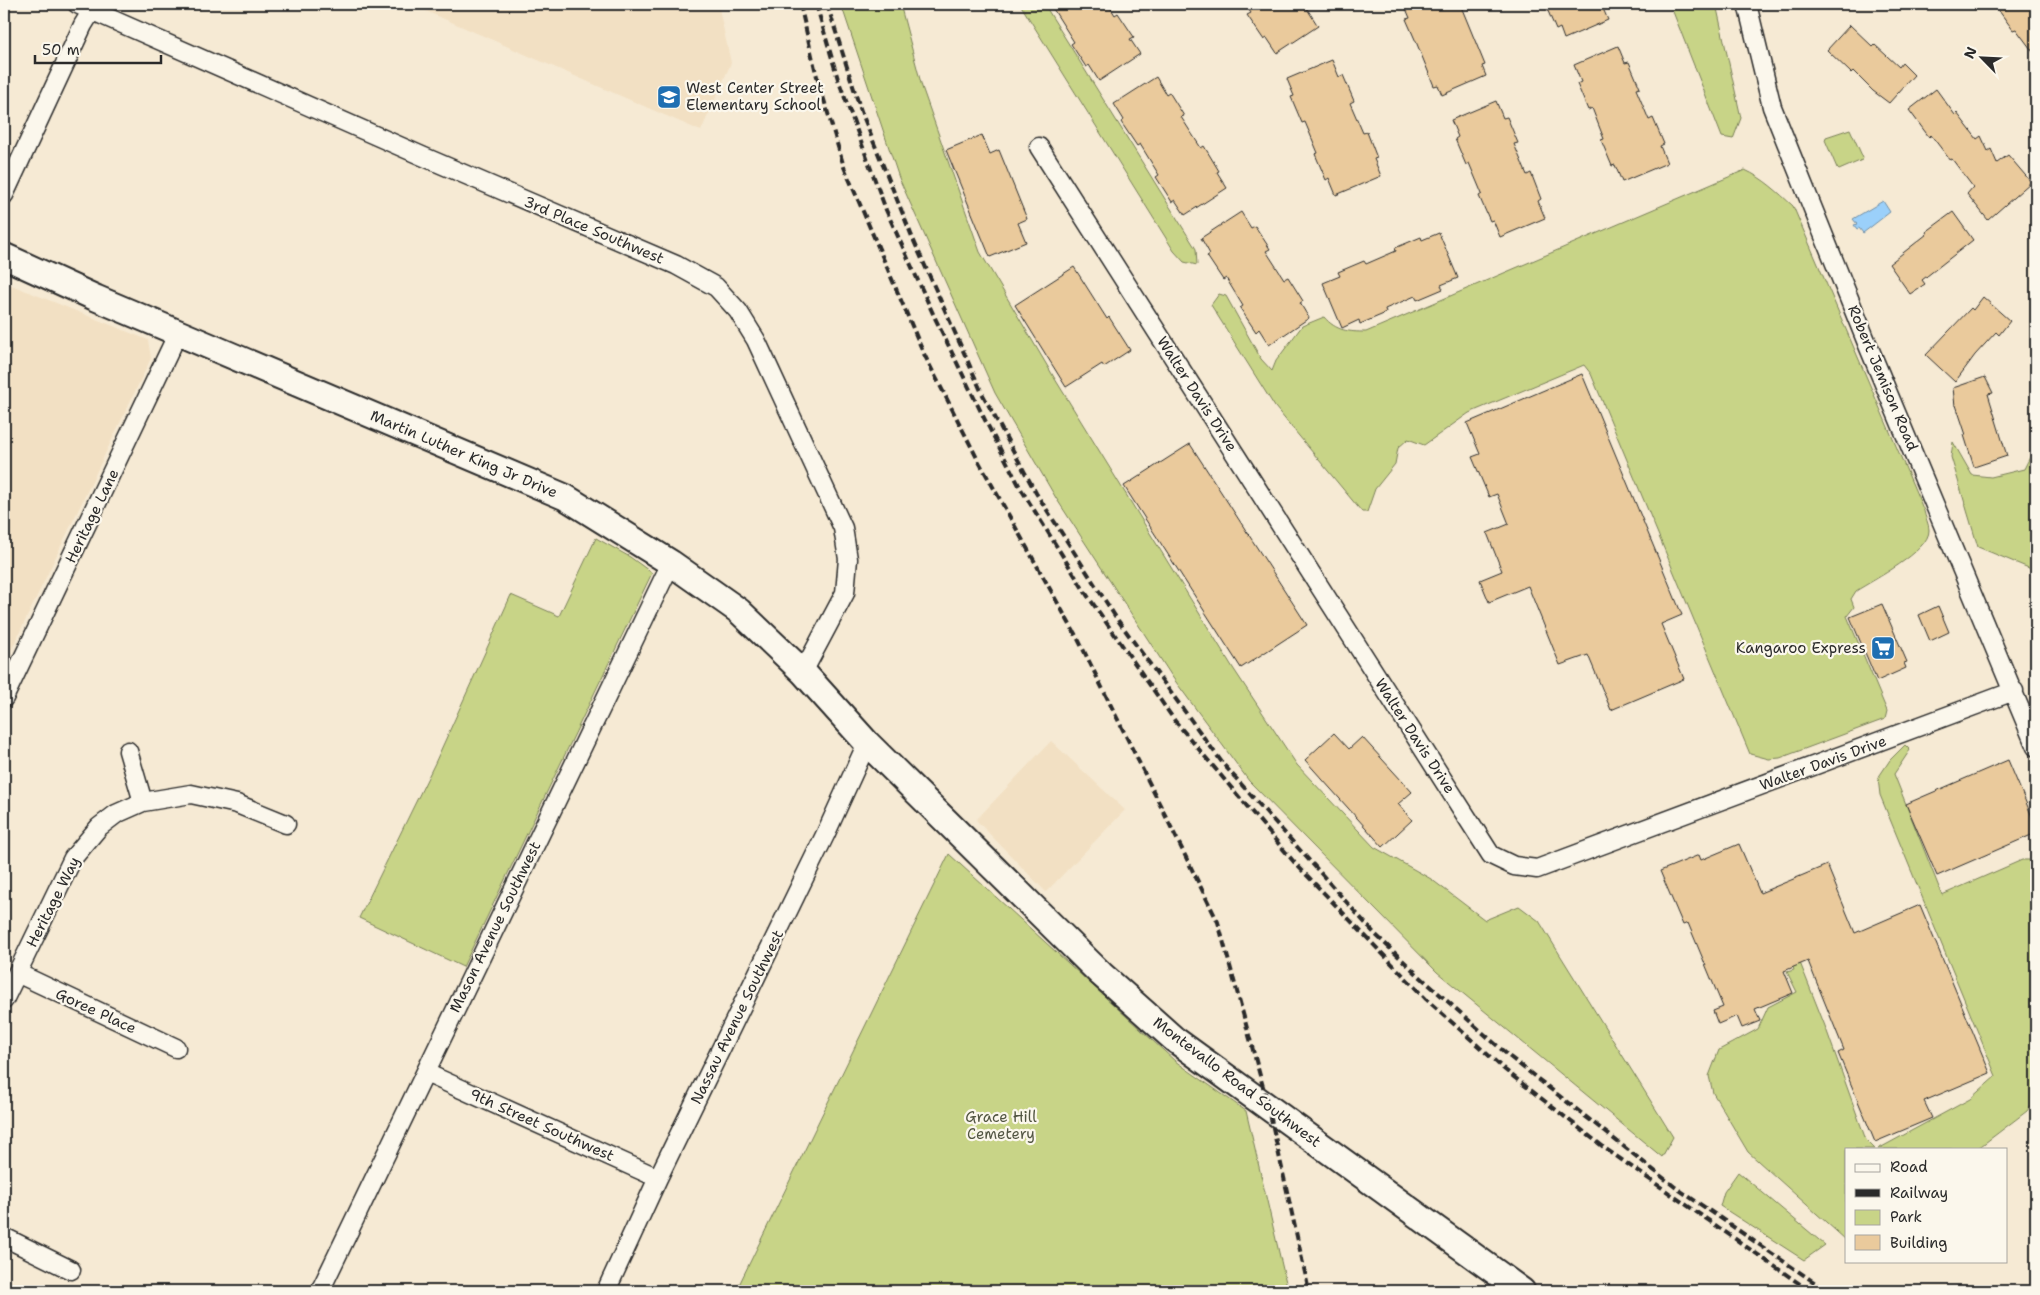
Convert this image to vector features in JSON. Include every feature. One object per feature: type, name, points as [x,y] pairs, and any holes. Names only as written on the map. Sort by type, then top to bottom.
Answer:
[{"type":"main road","name":"Martin Luther King Jr Drive","points":[[4,256],[178,333],[565,497],[671,563],[739,611],[803,672],[867,743]]},
{"type":"main road","name":"Montevallo Road Southwest","points":[[867,743],[1101,974],[1174,1039],[1522,1291]]},
{"type":"street","name":"Robert Jemison Road","points":[[1747,4],[1772,107],[1867,343],[2036,747]]},
{"type":"street","points":[[4,195],[88,6]]},
{"type":"street","name":"3rd Place Southwest","points":[[88,6],[422,156],[676,265],[716,287],[738,311],[756,340],[843,528],[848,559],[845,593],[803,672]]},
{"type":"street","name":"Walter Davis Drive","points":[[1039,147],[1491,855],[1514,866],[1537,869],[2014,691]]},
{"type":"street","name":"Heritage Lane","points":[[4,698],[178,333]]},
{"type":"street","name":"Mason Avenue Southwest","points":[[320,1291],[671,563]]},
{"type":"street","name":"Nassau Avenue Southwest","points":[[606,1291],[658,1178],[826,833],[867,743]]},
{"type":"street","points":[[128,751],[144,802]]},
{"type":"street","name":"Heritage Way","points":[[4,1000],[64,873],[73,858],[99,827],[116,814],[144,802],[191,794],[237,804],[286,824]]},
{"type":"street","name":"Goree Place","points":[[17,973],[176,1048]]},
{"type":"street","name":"9th Street Southwest","points":[[426,1073],[658,1178]]},
{"type":"street","points":[[4,1237],[71,1270]]},
{"type":"shaded area","name":"West Center Street Elementary School","points":[[410,4],[718,4],[731,63],[701,131]]},
{"type":"shaded area","points":[[4,282],[148,340],[151,358],[4,665]]},
{"type":"shaded area","points":[[1051,741],[1125,810],[1046,892],[976,820]]},
{"type":"green space","points":[[841,4],[900,4],[922,87],[980,252],[1055,379],[1233,668],[1297,765],[1374,847],[1431,879],[1485,920],[1519,906],[1539,921],[1673,1137],[1662,1157],[1437,972],[1249,781],[1173,678],[1056,498],[995,393],[899,178]]},
{"type":"green space","points":[[1020,4],[1044,4],[1196,249],[1197,265],[1184,262],[1174,251]]},
{"type":"green space","points":[[1670,4],[1716,4],[1741,118],[1733,139],[1722,137]]},
{"type":"green space","points":[[1850,129],[1863,158],[1839,170],[1825,140],[1826,137]]},
{"type":"green space","points":[[1745,170],[1764,181],[1793,206],[1924,511],[1929,530],[1927,538],[1911,556],[1856,591],[1851,599],[1854,607],[1847,616],[1887,711],[1885,719],[1780,758],[1769,759],[1750,754],[1591,374],[1584,365],[1469,413],[1424,445],[1408,439],[1398,448],[1395,464],[1375,489],[1367,512],[1362,512],[1275,407],[1211,305],[1219,294],[1226,296],[1261,359],[1272,371],[1276,361],[1302,326],[1324,317],[1333,325],[1343,330],[1366,332]]},
{"type":"green space","points":[[1953,442],[1972,475],[1991,477],[2024,469],[2036,445],[2036,571],[1978,547],[1951,457]]},
{"type":"green space","points":[[596,538],[630,557],[652,573],[463,967],[359,918],[435,763],[511,595],[559,616]]},
{"type":"green space","points":[[1905,745],[1910,750],[1894,774],[1942,895],[2022,860],[2036,860],[2036,1098],[2027,1111],[1978,1148],[1880,1148],[1970,1099],[1996,1076],[1880,795],[1878,778],[1890,760]]},
{"type":"green space","name":"Grace Hill Cemetery","points":[[949,854],[1175,1061],[1246,1111],[1288,1291],[736,1291]]},
{"type":"green space","points":[[1776,902],[1825,1026],[1866,1140],[1874,1148],[1845,1148],[1845,1239],[1748,1152],[1713,1093],[1709,1076],[1719,1050],[1758,1029],[1768,1007],[1797,992],[1787,972],[1794,970],[1767,906]]},
{"type":"green space","points":[[1738,1172],[1825,1245],[1804,1260],[1720,1206],[1724,1192]]},
{"type":"water","points":[[1883,201],[1890,212],[1863,233],[1859,228],[1857,229],[1854,225],[1857,224],[1853,219]]},
{"type":"building","points":[[1050,4],[1108,4],[1115,15],[1118,13],[1134,37],[1130,39],[1140,54],[1099,81],[1089,65],[1086,67],[1071,44],[1074,42]]},
{"type":"building","points":[[1245,4],[1304,4],[1318,26],[1277,53],[1267,38],[1264,40],[1247,15],[1251,13]]},
{"type":"building","points":[[1404,4],[1460,4],[1485,65],[1482,66],[1486,76],[1442,95],[1438,85],[1434,86],[1406,19],[1410,18]]},
{"type":"building","points":[[1545,4],[1601,4],[1608,20],[1564,39],[1560,28],[1556,30]]},
{"type":"building","points":[[1994,4],[2036,4],[2036,56],[2016,29],[2013,30]]},
{"type":"building","points":[[1850,25],[1873,47],[1875,45],[1899,67],[1902,63],[1914,75],[1889,103],[1873,91],[1853,71],[1851,73],[1827,50]]},
{"type":"building","points":[[1618,46],[1625,63],[1629,62],[1640,88],[1636,89],[1649,120],[1653,118],[1664,144],[1660,146],[1667,163],[1622,182],[1615,165],[1612,166],[1601,140],[1604,139],[1592,108],[1588,110],[1577,84],[1581,82],[1574,65]]},
{"type":"building","points":[[1332,60],[1339,77],[1343,75],[1354,101],[1350,103],[1363,133],[1367,132],[1377,158],[1374,159],[1381,176],[1336,195],[1329,178],[1326,180],[1315,154],[1318,153],[1305,122],[1302,123],[1291,97],[1294,96],[1287,79]]},
{"type":"building","points":[[1156,77],[1166,94],[1169,92],[1184,116],[1181,117],[1201,148],[1204,146],[1227,188],[1185,215],[1175,200],[1172,202],[1156,177],[1159,175],[1140,144],[1137,146],[1121,122],[1124,120],[1114,104]]},
{"type":"building","points":[[1936,89],[1955,115],[1957,113],[1977,139],[1981,136],[1988,151],[1991,149],[1997,163],[2008,155],[2031,182],[1988,220],[1967,194],[1973,187],[1931,135],[1929,137],[1909,110]]},
{"type":"building","points":[[1496,101],[1503,118],[1507,117],[1518,143],[1514,144],[1527,175],[1531,173],[1541,199],[1538,201],[1545,218],[1500,237],[1493,220],[1490,221],[1479,196],[1482,194],[1469,163],[1466,165],[1455,139],[1458,137],[1451,120]]},
{"type":"building","points":[[982,135],[990,154],[999,150],[1027,219],[1018,223],[1026,242],[990,257],[946,150]]},
{"type":"building","points":[[1241,212],[1251,228],[1255,226],[1270,249],[1266,251],[1284,279],[1288,277],[1303,301],[1300,303],[1309,318],[1269,345],[1259,329],[1256,332],[1240,308],[1243,306],[1226,278],[1223,280],[1207,256],[1210,254],[1201,238]]},
{"type":"building","points":[[1953,212],[1973,240],[1922,280],[1925,284],[1910,294],[1889,264],[1927,234],[1926,232]]},
{"type":"building","points":[[1439,233],[1458,278],[1441,285],[1443,289],[1417,300],[1415,296],[1385,309],[1386,313],[1360,324],[1359,320],[1342,328],[1323,283],[1340,276],[1338,272],[1364,261],[1366,264],[1396,251],[1395,248],[1421,237],[1422,240]]},
{"type":"building","points":[[1074,267],[1107,319],[1109,317],[1130,350],[1104,367],[1102,364],[1066,387],[1015,305]]},
{"type":"building","points":[[1983,297],[2010,321],[1999,335],[1996,332],[1975,355],[1955,382],[1926,355],[1971,308],[1973,310]]},
{"type":"building","points":[[1582,374],[1682,615],[1661,624],[1684,679],[1611,710],[1588,655],[1560,665],[1528,586],[1489,602],[1480,580],[1502,571],[1487,533],[1509,524],[1497,494],[1489,497],[1472,457],[1480,454],[1467,423]]},
{"type":"building","points":[[1985,377],[1993,393],[1988,394],[2007,456],[1974,467],[1964,435],[1966,435],[1955,406],[1953,388]]},
{"type":"building","points":[[1190,444],[1307,625],[1241,668],[1124,486]]},
{"type":"building","points":[[1882,604],[1907,662],[1904,663],[1906,668],[1877,681],[1850,617]]},
{"type":"building","points":[[1938,606],[1949,632],[1930,641],[1919,615]]},
{"type":"building","points":[[1334,733],[1349,749],[1362,737],[1412,792],[1398,804],[1412,820],[1383,847],[1305,760]]},
{"type":"building","points":[[2008,760],[2036,826],[2036,833],[1937,876],[1906,804]]},
{"type":"building","points":[[1739,844],[1760,893],[1827,865],[1855,933],[1920,905],[1990,1073],[1924,1101],[1932,1118],[1875,1142],[1838,1053],[1844,1050],[1808,961],[1784,971],[1793,993],[1755,1009],[1760,1021],[1742,1028],[1737,1016],[1718,1024],[1713,1011],[1723,1007],[1688,923],[1683,925],[1660,871],[1699,855],[1701,860]]},
{"type":"railway","points":[[800,4],[816,73],[844,167],[924,354],[978,460],[1079,641],[1218,922],[1268,1105],[1309,1291]]},
{"type":"railway","points":[[816,4],[838,79],[886,210],[935,318],[985,420],[1021,489],[1087,595],[1175,721],[1294,862],[1426,999],[1505,1070],[1606,1149],[1810,1291]]},
{"type":"railway","points":[[827,4],[861,111],[913,239],[982,393],[1036,493],[1117,619],[1224,765],[1375,934],[1510,1057],[1675,1187],[1827,1291]]},
{"type":"place","name":"West Center Street Elementary School","points":[[669,97]]},
{"type":"place","name":"Kangaroo Express","points":[[1883,648]]}]
